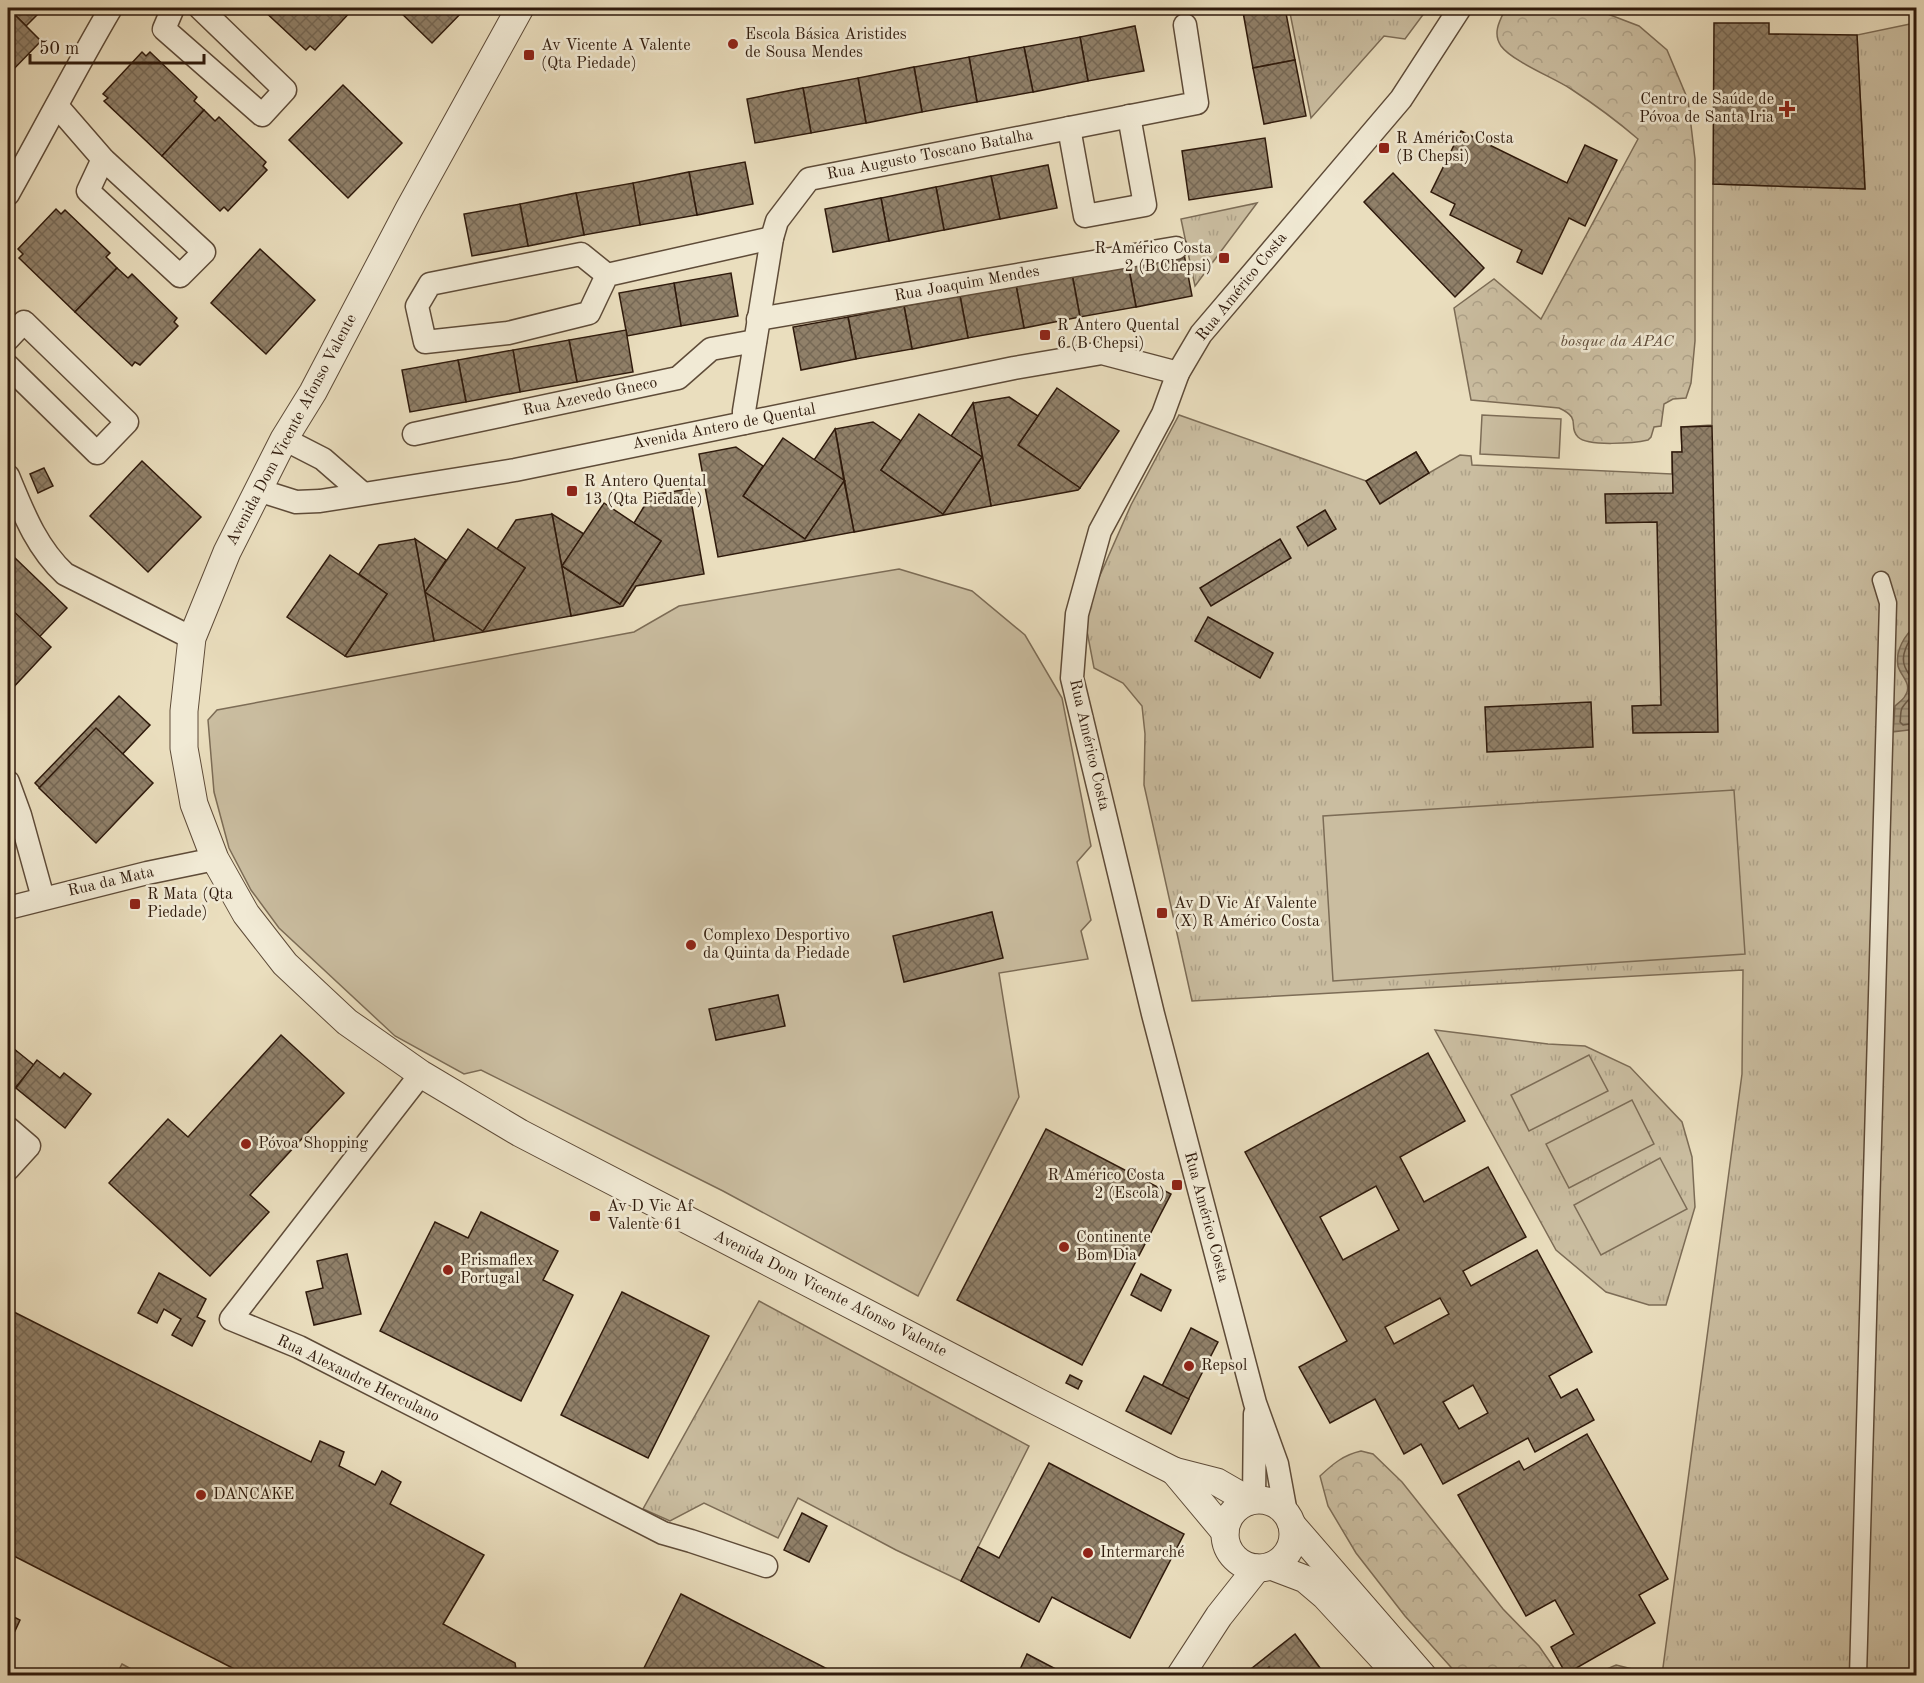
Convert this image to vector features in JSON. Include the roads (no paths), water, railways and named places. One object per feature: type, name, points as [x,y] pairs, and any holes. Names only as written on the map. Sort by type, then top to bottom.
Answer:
[{"type":"street","points":[[8,194],[57,106],[64,89],[111,8]]},
{"type":"street","points":[[173,8],[164,29],[262,115],[285,90],[200,8]]},
{"type":"street","name":"Avenida Dom Vicente Afonso Valente","points":[[493,57],[511,8]]},
{"type":"street","name":"Avenida Dom Vicente Afonso Valente","points":[[520,8],[409,209],[313,392],[284,439],[227,552],[192,638],[184,711],[184,748],[194,804],[215,859],[246,914],[285,964],[347,1022],[421,1074],[530,1138],[1174,1471],[1217,1482],[1252,1500]]},
{"type":"street","name":"Rua Américo Costa","points":[[1255,1403],[1153,1014],[1072,678],[1077,614],[1100,531],[1163,414],[1178,373],[1201,334],[1401,99],[1460,8]]},
{"type":"street","name":"Rua Augusto Toscano Batalha","points":[[744,423],[772,238],[777,221],[809,179],[1197,103],[1185,25]]},
{"type":"street","points":[[57,106],[103,159],[204,252],[180,276],[88,191],[103,159]]},
{"type":"street","points":[[1069,128],[1085,216],[1144,206],[1129,116]]},
{"type":"street","points":[[607,275],[772,238]]},
{"type":"street","name":"Rua Joaquim Mendes","points":[[757,330],[1176,248]]},
{"type":"street","points":[[580,254],[607,275],[589,313],[508,333],[424,342],[417,306],[430,284],[580,254]]},
{"type":"street","points":[[8,339],[24,322],[127,422],[97,453],[8,366]]},
{"type":"street","name":"Rua Azevedo Gneco","points":[[414,434],[678,378],[711,349],[757,330]]},
{"type":"street","name":"Avenida Antero de Quental","points":[[258,490],[296,502],[320,501],[362,492],[515,470],[1014,368],[1102,353],[1178,373]]},
{"type":"street","points":[[284,439],[323,459],[362,492]]},
{"type":"street","points":[[8,476],[37,541],[50,560],[65,574],[192,638]]},
{"type":"street","points":[[1858,1676],[1888,603],[1881,580]]},
{"type":"street","points":[[8,782],[20,815],[43,898]]},
{"type":"street","name":"Rua da Mata","points":[[8,908],[215,859]]},
{"type":"street","name":"Rua Alexandre Herculano","points":[[421,1074],[231,1319],[299,1347],[663,1533],[766,1566]]},
{"type":"street","points":[[8,1128],[29,1146],[8,1169]]},
{"type":"street","points":[[1252,1500],[1255,1403]]},
{"type":"street","points":[[1180,1676],[1219,1616],[1264,1567],[1280,1561],[1292,1545],[1277,1464],[1255,1403]]},
{"type":"street","name":"Avenida Dom Vicente Afonso Valente","points":[[1174,1471],[1228,1542]]},
{"type":"street","points":[[1219,1616],[1228,1542],[1227,1522],[1233,1512],[1252,1500],[1272,1502],[1423,1676]]},
{"type":"street","points":[[1228,1542],[1237,1560],[1247,1566],[1264,1567],[1305,1579],[1325,1596],[1399,1676]]},
{"type":"water","points":[[1916,625],[1916,729],[1893,732],[1895,706],[1904,697],[1908,688],[1898,666],[1899,649],[1908,633]]},
{"type":"place","name":"Escola Básica Aristides de Sousa Mendes","points":[[733,44]]},
{"type":"place","name":"Av Vicente A Valente (Qta Piedade)","points":[[529,55]]},
{"type":"place","name":"Centro de Saúde de Póvoa de Santa Iria","points":[[1787,109]]},
{"type":"place","name":"R Américo Costa (B Chepsi)","points":[[1384,148]]},
{"type":"place","name":"R Américo Costa 2 (B Chepsi)","points":[[1224,258]]},
{"type":"place","name":"R Antero Quental 6 (B Chepsi)","points":[[1045,335]]},
{"type":"place","name":"R Antero Quental 13 (Qta Piedade)","points":[[572,491]]},
{"type":"place","name":"R Mata (Qta Piedade)","points":[[135,904]]},
{"type":"place","name":"Av D Vic Af Valente (X) R Américo Costa","points":[[1162,913]]},
{"type":"place","name":"Complexo Desportivo da Quinta da Piedade","points":[[691,945]]},
{"type":"place","name":"Póvoa Shopping","points":[[246,1144]]},
{"type":"place","name":"R Américo Costa 2 (Escola)","points":[[1177,1185]]},
{"type":"place","name":"Av D Vic Af Valente 61","points":[[595,1216]]},
{"type":"place","name":"Continente Bom Dia","points":[[1064,1247]]},
{"type":"place","name":"Prismaflex Portugal","points":[[448,1270]]},
{"type":"place","name":"Repsol","points":[[1189,1366]]},
{"type":"place","name":"DANCAKE","points":[[201,1495]]},
{"type":"place","name":"Intermarché","points":[[1088,1553]]},
{"type":"park label","name":"bosque da APAC","points":[[1617,342]]}]
